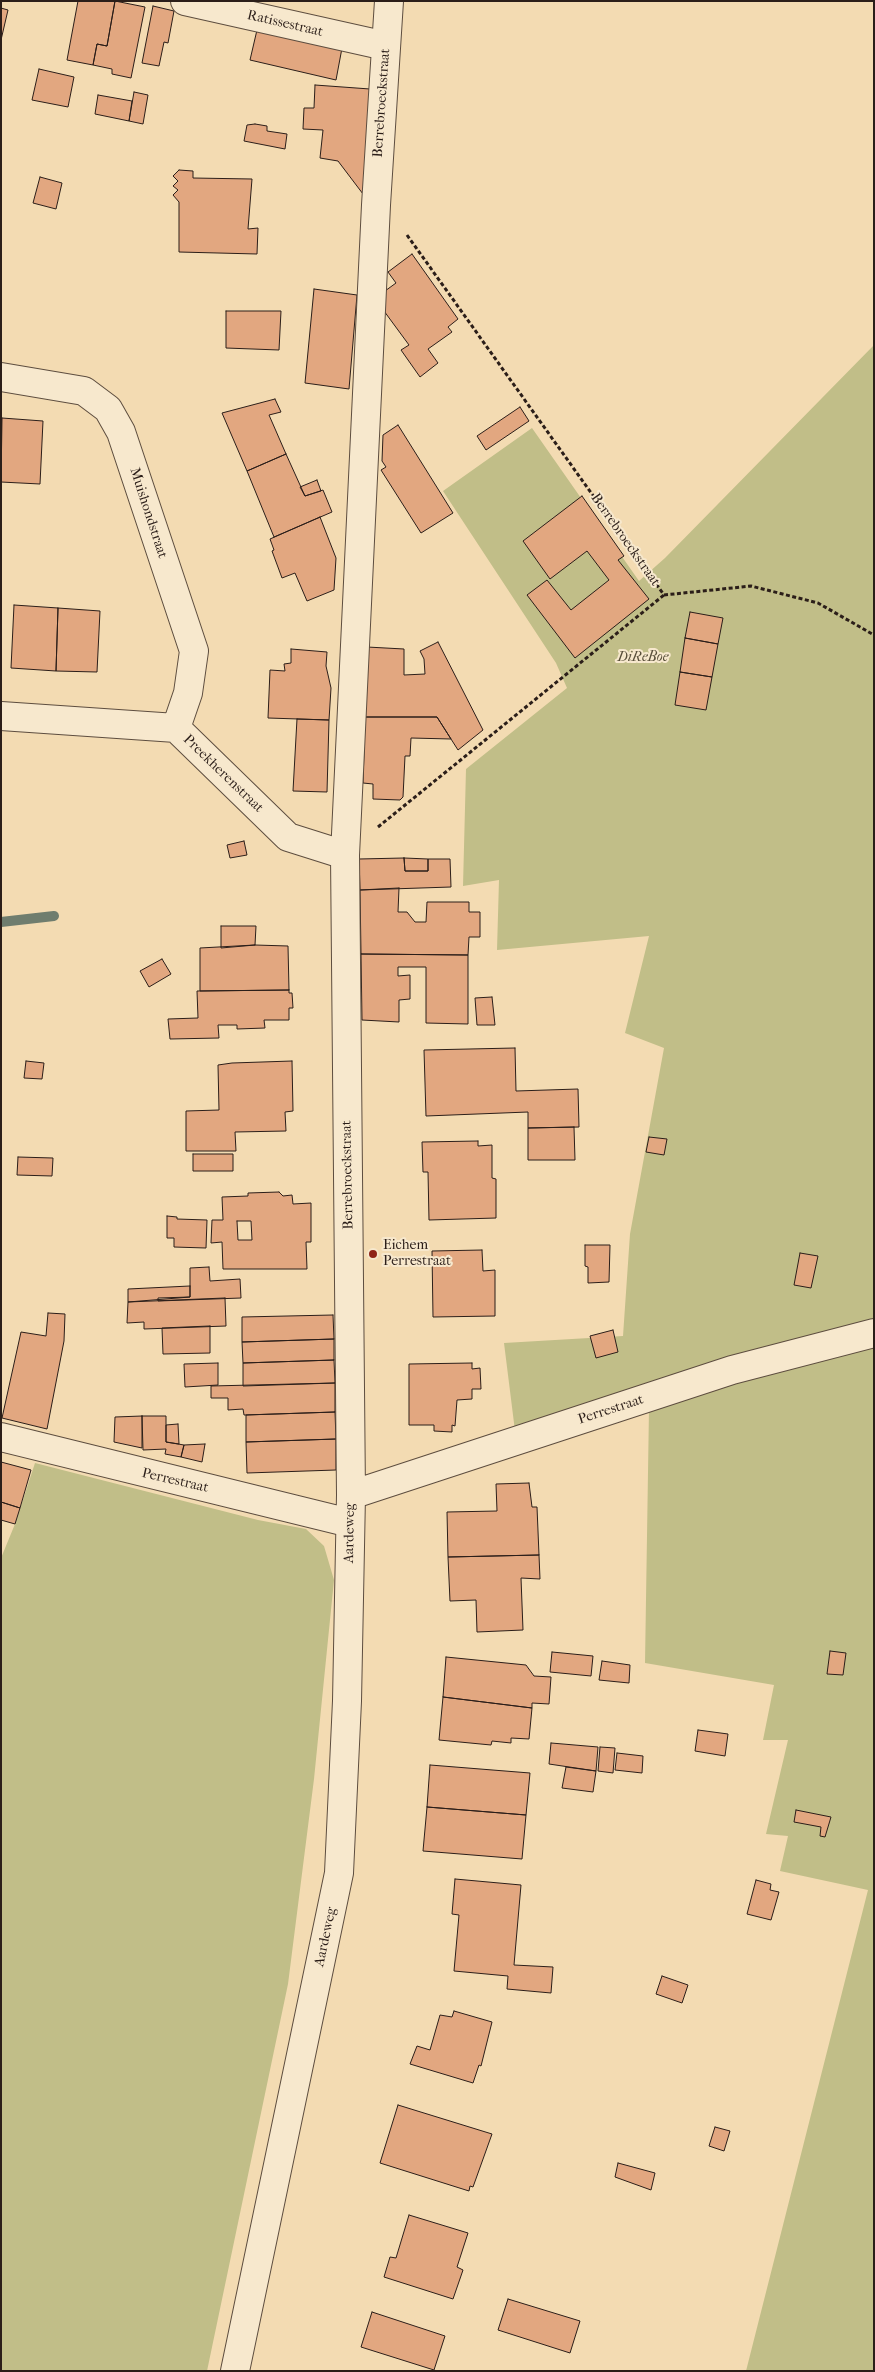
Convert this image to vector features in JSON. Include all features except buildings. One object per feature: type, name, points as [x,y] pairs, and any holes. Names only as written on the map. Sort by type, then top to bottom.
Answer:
[{"type":"street","name":"Ratissestraat","points":[[185,1],[386,46]]},
{"type":"street","name":"Berrebroeckstraat","points":[[351,1495],[345,855],[376,205],[389,1]]},
{"type":"street","name":"Muishondstraat","points":[[1,377],[84,392],[108,409],[121,432],[194,651],[188,693],[176,728]]},
{"type":"street","name":"Preekherenstraat","points":[[1,716],[176,728],[288,837],[345,855]]},
{"type":"street","name":"Perrestraat","points":[[351,1495],[732,1370],[874,1333]]},
{"type":"street","name":"Perrestraat","points":[[1,1437],[350,1522]]},
{"type":"street","name":"Aardeweg","points":[[235,2371],[339,1873],[346,1702],[351,1495]]},
{"type":"path","name":"Berrebroeckstraat","points":[[345,855],[664,595],[399,224],[376,205]]},
{"type":"path","points":[[664,595],[751,586],[818,603],[874,635]]},
{"type":"green space","name":"DiReBoe","points":[[874,345],[874,1325],[515,1431],[504,1343],[623,1336],[630,1234],[664,1048],[625,1033],[649,936],[497,950],[499,880],[463,886],[466,769],[567,688],[556,663],[443,491],[532,428],[639,581],[665,558]]},
{"type":"green space","points":[[874,1343],[874,2371],[746,2371],[868,1890],[780,1871],[788,1836],[766,1834],[788,1740],[763,1740],[774,1685],[645,1663],[649,1409]]},
{"type":"green space","points":[[35,1463],[258,1520],[306,1529],[324,1546],[334,1580],[314,1779],[288,1984],[207,2371],[1,2371],[1,1558],[15,1524]]},
{"type":"waterway","points":[[1,922],[54,916]]},
{"type":"place","name":"Eichem Perrestraat","points":[[373,1254]]}]
